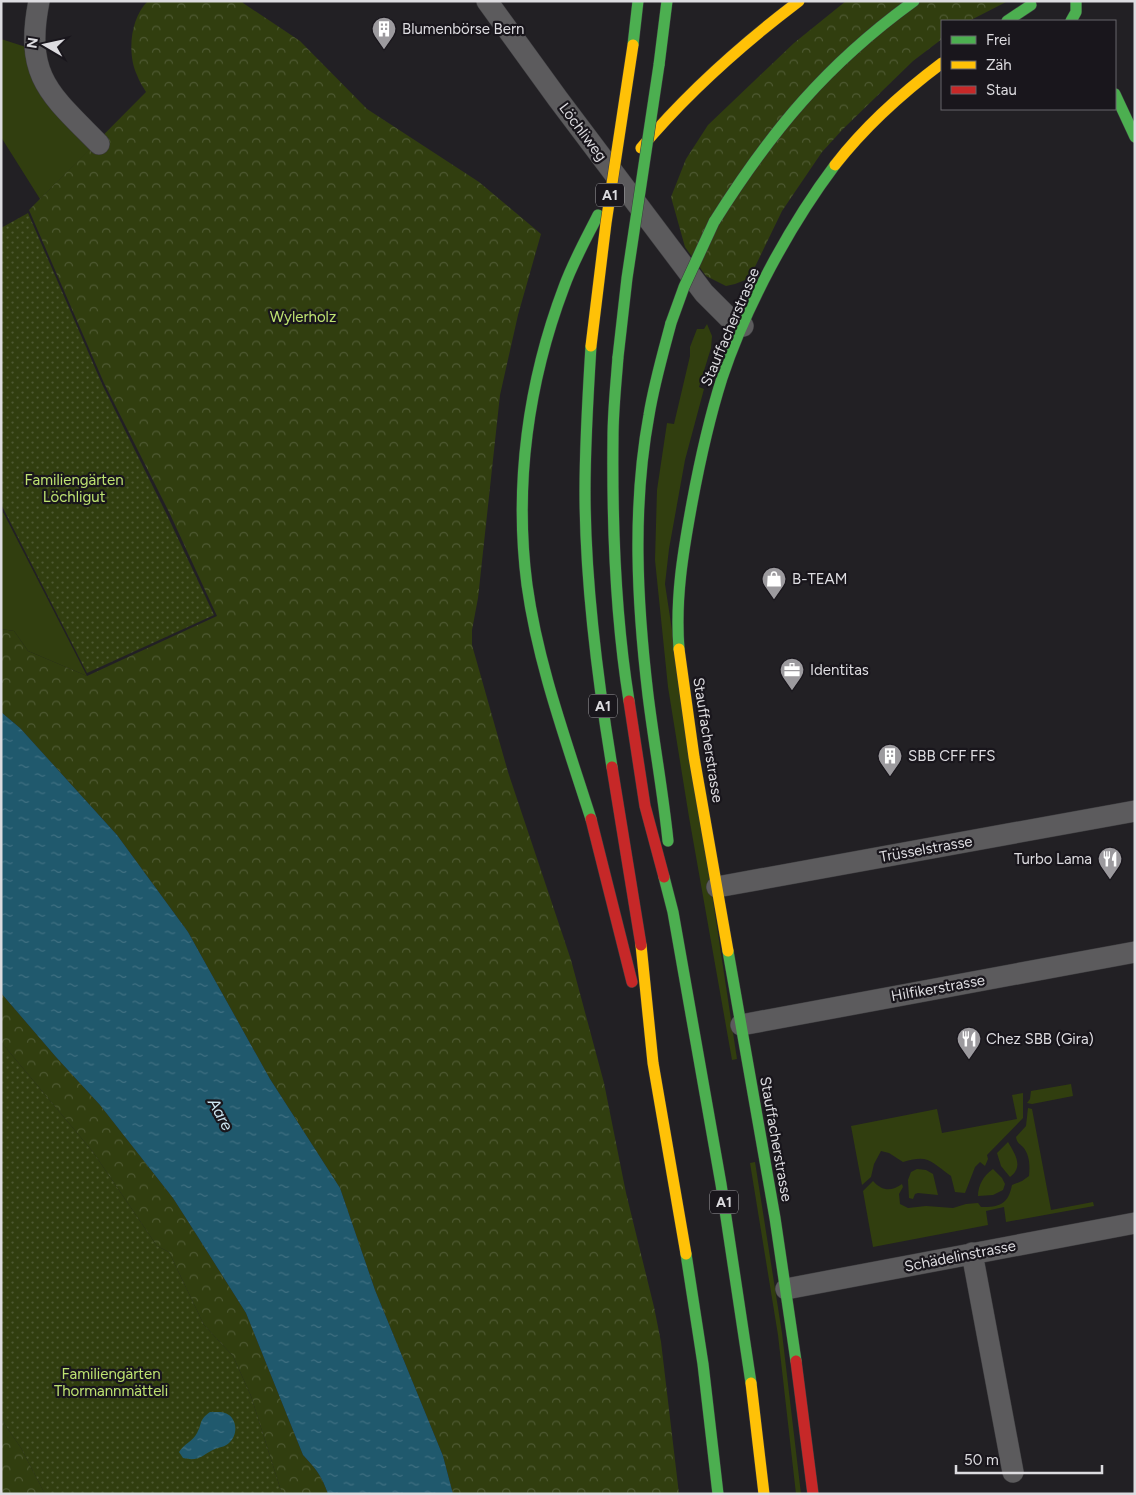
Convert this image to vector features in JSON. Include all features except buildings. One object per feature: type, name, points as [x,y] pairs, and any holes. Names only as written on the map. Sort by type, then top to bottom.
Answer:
[{"type":"main road","name":"A1","points":[[638,1],[604,232],[591,346],[585,492],[590,598],[609,745],[640,931],[653,1063],[695,1313],[718,1494]]},
{"type":"main road","name":"A1","points":[[667,1],[629,261],[618,357],[614,427],[614,545],[622,646],[645,806],[673,912],[734,1259],[749,1362],[764,1494]]},
{"type":"main road","points":[[637,154],[659,126],[718,65],[757,32],[799,1]]},
{"type":"main road","points":[[673,912],[664,804],[646,668],[639,592],[637,542],[638,496],[643,446],[650,399],[660,357],[684,287],[714,222],[756,157],[825,76],[863,40],[914,1]]},
{"type":"main road","points":[[1008,20],[1032,3],[1034,18]]},
{"type":"main road","name":"Stauffacherstrasse","points":[[813,1494],[786,1289],[679,656],[678,598],[680,566],[698,469],[719,387],[743,326],[762,286],[799,217],[838,162],[876,118],[919,80],[941,64]]},
{"type":"main road","points":[[1116,96],[1135,137]]},
{"type":"main road","points":[[624,175],[598,215],[564,287],[538,369],[529,420],[524,465],[523,526],[527,578],[534,627],[547,677],[591,822],[653,1063]]},
{"type":"street","points":[[39,1],[36,18],[35,54],[41,74],[56,100],[99,144]]},
{"type":"street","name":"Löchliweg","points":[[487,1],[704,293],[728,317],[743,326]]},
{"type":"street","name":"Trüsselstrasse","points":[[717,887],[1135,811]]},
{"type":"street","name":"Hilfikerstrasse","points":[[741,1025],[1135,952]]},
{"type":"street","name":"Schädelinstrasse","points":[[786,1289],[1135,1223]]},
{"type":"street","points":[[972,1253],[1013,1472]]},
{"type":"green space","name":"Wylerholz","points":[[148,1],[242,1],[300,41],[367,109],[479,182],[541,234],[518,315],[500,395],[478,598],[472,630],[472,645],[508,772],[571,960],[604,1083],[626,1193],[661,1342],[679,1494],[453,1494],[443,1456],[375,1290],[340,1188],[270,1079],[188,932],[117,835],[20,728],[1,712],[1,629],[14,631],[28,651],[87,676],[217,616],[170,514],[104,383],[29,210],[146,92],[134,66],[131,47],[137,17]]},
{"type":"green space","points":[[846,1],[1008,1],[971,20],[941,20],[941,40],[913,61],[822,152],[782,211],[752,273],[745,280],[726,286],[706,276],[685,247],[671,197],[686,159],[708,125],[794,43]]},
{"type":"green space","points":[[1,39],[29,48],[94,145],[40,199],[1,137]]},
{"type":"green space","name":"Familiengärten Löchligut","points":[[28,213],[102,384],[214,615],[87,673],[1,504],[1,228]]},
{"type":"green space","points":[[707,324],[712,336],[711,348],[699,387],[704,389],[685,460],[669,549],[665,584],[737,1059],[732,1060],[668,687],[655,560],[657,490],[667,423],[674,424],[690,356],[690,347],[697,329],[704,329]]},
{"type":"green space","points":[[1,508],[87,676],[28,651],[14,631],[1,629]]},
{"type":"green space","points":[[1,993],[100,1105],[173,1198],[246,1313],[303,1455],[318,1473],[328,1494],[282,1494],[251,1396],[233,1356],[204,1325],[169,1252],[157,1246],[93,1152],[1,1042]]},
{"type":"green space","name":"Familiengärten Thormannmätteli","points":[[1,1042],[93,1152],[157,1246],[169,1252],[204,1325],[233,1356],[251,1396],[282,1494],[45,1494],[21,1448],[1,1419]]},
{"type":"green space","points":[[1071,1084],[1073,1096],[1032,1104],[1027,1103],[1030,1099],[1031,1091]]},
{"type":"green space","points":[[1023,1093],[1023,1118],[987,1155],[988,1159],[985,1166],[980,1162],[975,1167],[965,1193],[955,1192],[951,1176],[929,1160],[919,1159],[903,1162],[889,1153],[881,1151],[874,1164],[871,1177],[862,1185],[851,1126],[937,1109],[942,1133],[1017,1119],[1012,1095]]},
{"type":"green space","points":[[1028,1108],[1032,1109],[1051,1210],[1093,1202],[1094,1206],[1006,1222],[1004,1207],[986,1211],[988,1225],[873,1247],[863,1191],[873,1181],[880,1187],[887,1189],[902,1184],[903,1187],[899,1194],[900,1204],[908,1208],[926,1206],[953,1208],[978,1203],[981,1207],[987,1207],[1002,1204],[1008,1197],[1012,1185],[1029,1176],[1027,1154],[1016,1137],[1026,1126]]},
{"type":"green space","points":[[1008,1142],[1017,1160],[1017,1169],[1010,1177],[1001,1166],[997,1153]]},
{"type":"green space","points":[[755,1162],[782,1333],[801,1494],[796,1494],[778,1335],[750,1163]]},
{"type":"green space","points":[[917,1169],[926,1170],[933,1174],[938,1195],[918,1193],[915,1194],[913,1199],[909,1198],[908,1180],[911,1172]]},
{"type":"green space","points":[[993,1169],[1005,1184],[1003,1190],[993,1195],[978,1196],[982,1181]]},
{"type":"green space","points":[[1,1419],[21,1448],[45,1494],[1,1494]]},
{"type":"water","name":"Aare","points":[[1,712],[20,728],[117,835],[188,932],[270,1079],[340,1188],[375,1290],[443,1456],[453,1494],[328,1494],[318,1473],[303,1455],[246,1313],[173,1198],[100,1105],[1,993]]},
{"type":"water","points":[[210,1412],[225,1413],[232,1418],[235,1425],[234,1437],[226,1445],[200,1457],[193,1459],[183,1458],[179,1452],[195,1436],[202,1420]]},
{"type":"traffic: fast","points":[[633,45],[638,1]]},
{"type":"traffic: fast","points":[[659,65],[667,1]]},
{"type":"traffic: fast","points":[[714,222],[757,158],[803,101],[854,49],[914,1]]},
{"type":"traffic: fast","points":[[1072,20],[1076,12],[1076,1]]},
{"type":"traffic: fast","points":[[1008,20],[1031,5]]},
{"type":"traffic: fast","points":[[618,357],[627,278],[659,65]]},
{"type":"traffic: fast","points":[[1116,96],[1135,137]]},
{"type":"traffic: fast","points":[[679,649],[679,594],[686,539],[702,455],[722,378],[756,295],[802,213],[835,165]]},
{"type":"traffic: fast","points":[[591,819],[554,704],[538,645],[527,585],[522,510],[527,434],[541,360],[568,278],[598,215]]},
{"type":"traffic: fast","points":[[671,323],[684,287],[714,222]]},
{"type":"traffic: fast","points":[[668,841],[644,660],[639,590],[638,520],[640,484],[649,415],[671,323]]},
{"type":"traffic: fast","points":[[591,346],[585,473],[587,560],[601,698],[612,767]]},
{"type":"traffic: fast","points":[[618,357],[613,427],[614,536],[620,635],[629,701]]},
{"type":"traffic: fast","points":[[664,877],[673,912],[721,1184],[751,1383]]},
{"type":"traffic: fast","points":[[728,951],[775,1218],[796,1361]]},
{"type":"traffic: fast","points":[[686,1254],[703,1364],[718,1494]]},
{"type":"traffic: slow","points":[[641,148],[696,88],[756,35],[799,1]]},
{"type":"traffic: slow","points":[[591,346],[606,223],[633,45]]},
{"type":"traffic: slow","points":[[835,165],[859,136],[885,110],[941,64]]},
{"type":"traffic: slow","points":[[679,649],[694,757],[728,951]]},
{"type":"traffic: slow","points":[[641,945],[653,1063],[686,1254]]},
{"type":"traffic: slow","points":[[751,1383],[764,1494]]},
{"type":"traffic: jam","points":[[629,701],[645,806],[664,877]]},
{"type":"traffic: jam","points":[[612,767],[641,945]]},
{"type":"traffic: jam","points":[[591,819],[632,982]]},
{"type":"traffic: jam","points":[[796,1361],[813,1494]]},
{"type":"place","name":"Blumenbörse Bern","points":[[384,50]]},
{"type":"place","name":"B-TEAM","points":[[774,600]]},
{"type":"place","name":"Identitas","points":[[792,691]]},
{"type":"place","name":"SBB CFF FFS","points":[[890,777]]},
{"type":"place","name":"Turbo Lama","points":[[1110,880]]},
{"type":"place","name":"Chez SBB (Gira)","points":[[969,1060]]}]
